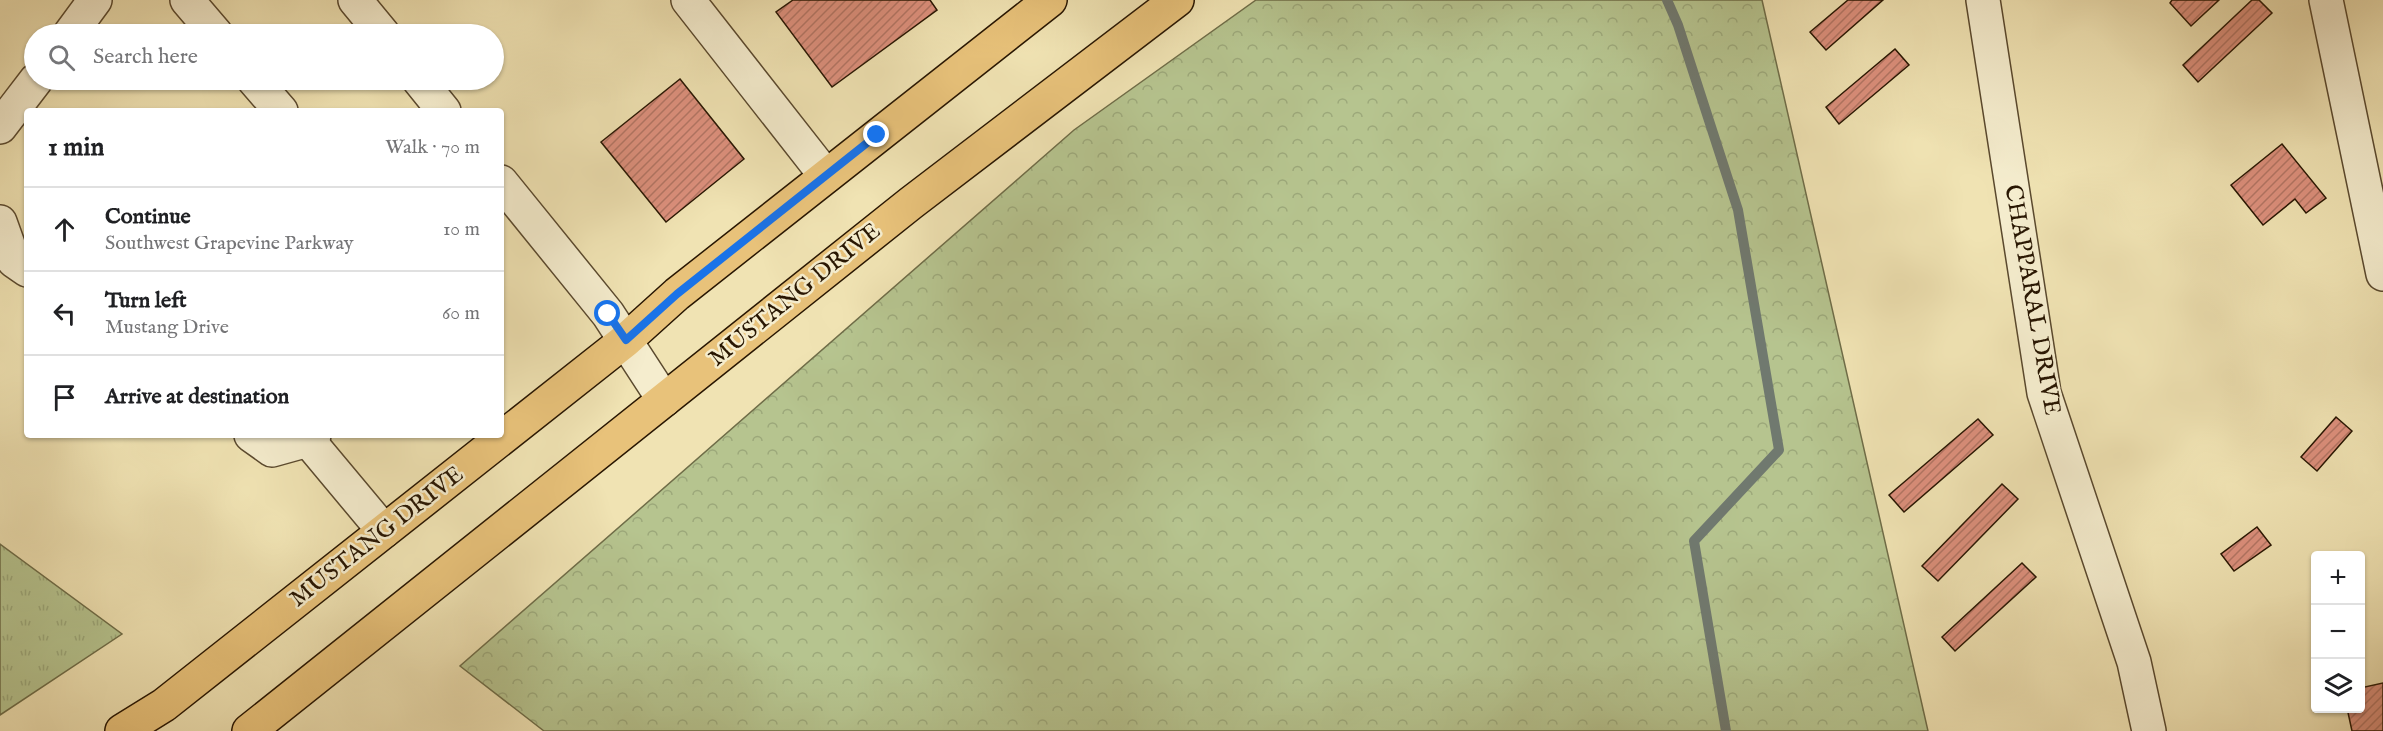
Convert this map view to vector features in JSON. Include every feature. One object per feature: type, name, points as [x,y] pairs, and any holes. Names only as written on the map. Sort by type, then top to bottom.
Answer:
[{"type":"main road","name":"MUSTANG DRIVE","points":[[504,436],[626,340],[677,294],[1050,0]]},
{"type":"main road","name":"MUSTANG DRIVE","points":[[249,731],[910,203],[1177,0]]},
{"type":"main road","name":"MUSTANG DRIVE","points":[[122,731],[164,705],[502,438]]},
{"type":"street","points":[[77,24],[95,0]]},
{"type":"street","points":[[187,0],[207,24]]},
{"type":"street","points":[[355,0],[375,24]]},
{"type":"street","name":"CHAPPARAL DRIVE","points":[[1983,0],[2044,393],[2134,662],[2149,731]]},
{"type":"street","points":[[2326,0],[2383,274]]},
{"type":"street","points":[[691,1],[826,176]]},
{"type":"street","points":[[0,127],[28,90]]},
{"type":"street","points":[[263,90],[278,108]]},
{"type":"street","points":[[504,186],[608,314],[664,400]]},
{"type":"street","points":[[0,222],[14,261],[24,268]]},
{"type":"street","points":[[255,438],[272,450],[308,438]]},
{"type":"street","points":[[312,438],[384,531]]},
{"type":"green space","points":[[1256,0],[1762,0],[1928,731],[544,731],[460,666],[1074,130]]},
{"type":"green space","points":[[0,544],[122,634],[0,715]]},
{"type":"building","points":[[793,0],[930,0],[937,10],[832,87],[776,12]]},
{"type":"building","points":[[1848,0],[1883,0],[1826,50],[1810,32]]},
{"type":"building","points":[[2172,0],[2219,0],[2191,26],[2170,3]]},
{"type":"building","points":[[2252,0],[2259,0],[2272,13],[2198,82],[2183,65]]},
{"type":"building","points":[[1895,49],[1909,65],[1839,124],[1826,107]]},
{"type":"building","points":[[680,79],[744,159],[666,222],[601,142]]},
{"type":"building","points":[[2282,144],[2326,198],[2306,213],[2295,199],[2263,225],[2231,185]]},
{"type":"building","points":[[2336,417],[2352,431],[2317,471],[2301,457]]},
{"type":"building","points":[[1978,419],[1993,435],[1904,512],[1889,495]]},
{"type":"building","points":[[2002,484],[2018,499],[1938,581],[1922,566]]},
{"type":"building","points":[[2257,527],[2271,545],[2234,571],[2221,554]]},
{"type":"building","points":[[2022,563],[2036,577],[1955,651],[1942,637]]},
{"type":"building","points":[[2383,683],[2383,731],[2352,731],[2348,713],[2365,713],[2365,687]]},
{"type":"waterway","points":[[1667,0],[1678,25],[1738,210],[1779,450],[1694,541],[1726,731]]},
{"type":"route","points":[[608,314],[626,340],[677,294],[877,135]]}]
